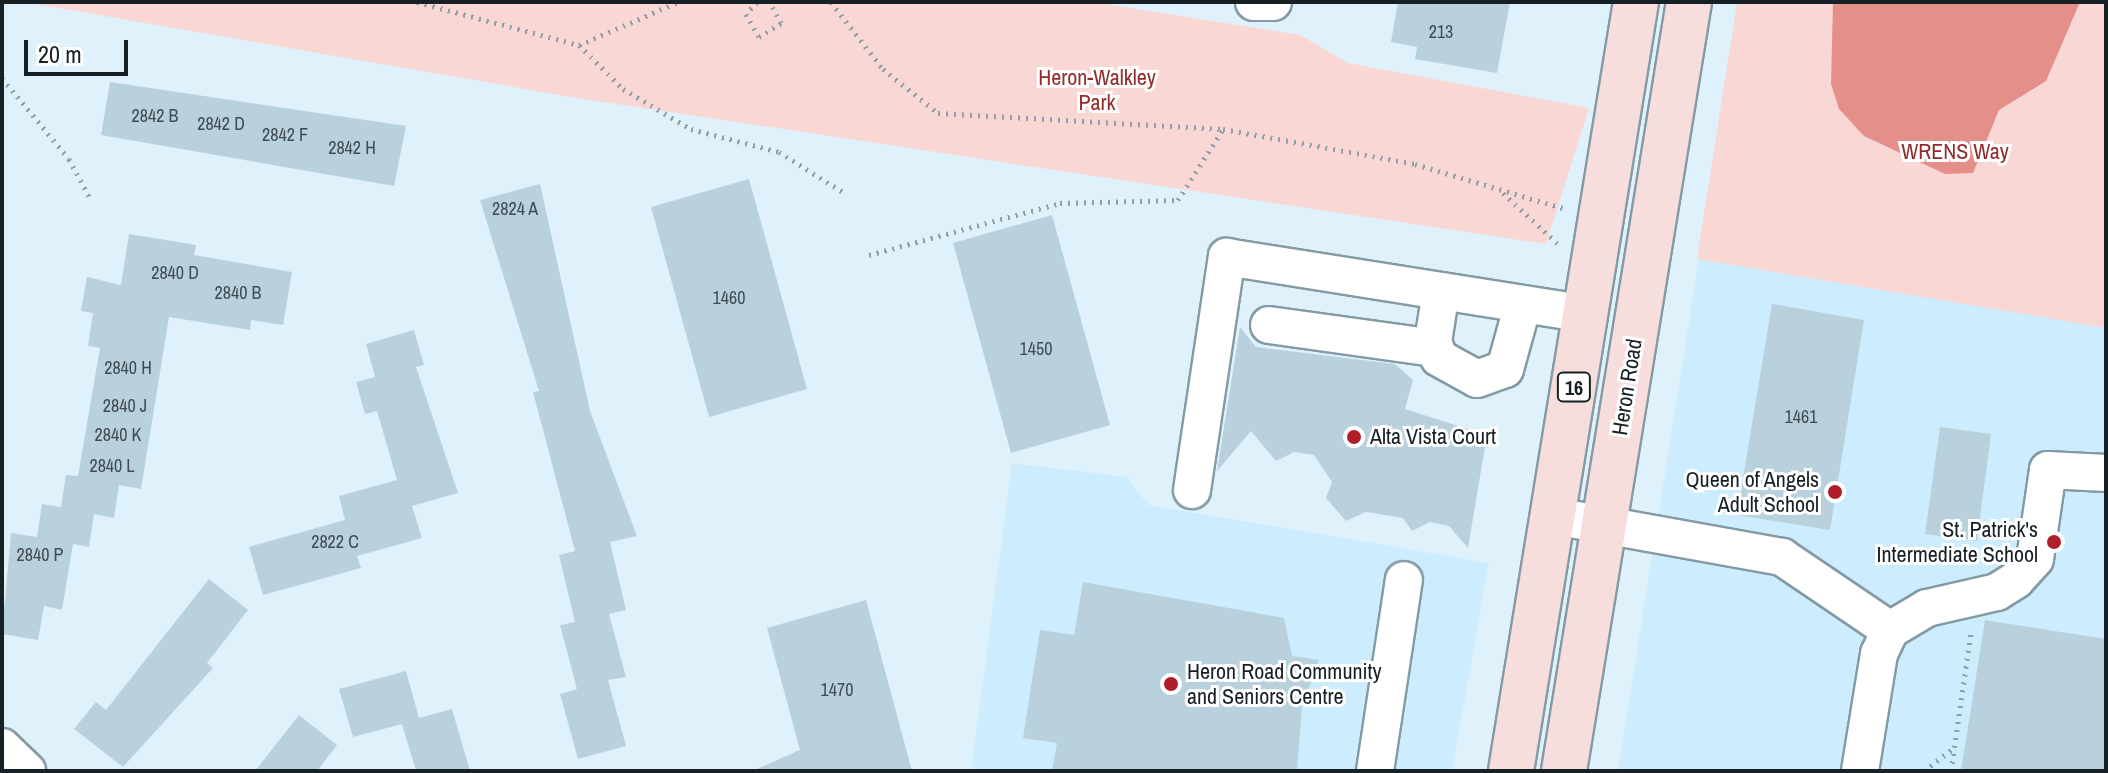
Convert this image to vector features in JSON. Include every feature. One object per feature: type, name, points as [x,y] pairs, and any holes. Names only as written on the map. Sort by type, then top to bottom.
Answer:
[{"type":"main road","name":"16","points":[[1511,771],[1636,2]]},
{"type":"main road","name":"Heron Road","points":[[1564,771],[1689,2]]},
{"type":"street","points":[[1254,2],[1273,2]]},
{"type":"street","points":[[1192,490],[1227,257],[1585,314]]},
{"type":"street","points":[[1435,348],[1441,291]]},
{"type":"street","points":[[1269,325],[1435,348],[1459,373],[1492,377],[1516,349],[1523,304]]},
{"type":"street","points":[[1860,771],[1879,654],[1890,630],[1927,608],[1997,592],[2035,559],[2048,470],[2106,473]]},
{"type":"street","points":[[1554,516],[1782,557],[1890,630]]},
{"type":"street","points":[[1375,771],[1404,580]]},
{"type":"street","points":[[2,747],[27,771]]},
{"type":"path","points":[[417,2],[579,45],[623,89],[691,129],[779,152],[846,194]]},
{"type":"path","points":[[579,45],[678,2]]},
{"type":"path","points":[[757,2],[746,24],[759,37],[781,23],[770,2]]},
{"type":"path","points":[[831,2],[883,69],[938,113],[1223,129],[1415,164],[1501,192],[1575,211]]},
{"type":"path","points":[[2,78],[69,159],[90,198]]},
{"type":"path","points":[[869,255],[1060,203],[1178,200],[1223,129]]},
{"type":"path","points":[[1501,192],[1563,250]]},
{"type":"path","points":[[1951,771],[1977,595]]},
{"type":"path","points":[[1924,771],[1954,747]]},
{"type":"shaded area","name":"Queen of Angels Adult School","points":[[1699,258],[2106,328],[2106,771],[1618,771]]},
{"type":"shaded area","points":[[1012,463],[1127,477],[1148,505],[1489,563],[1452,771],[971,771]]},
{"type":"green space","name":"Heron-Walkley Park","points":[[24,2],[1094,2],[1300,35],[1348,63],[1589,108],[1546,244],[577,98]]},
{"type":"green space","name":"WRENS Way","points":[[1737,2],[2106,2],[2106,328],[1697,259]]},
{"type":"green space","points":[[1833,2],[2080,2],[2046,81],[1999,110],[1973,173],[1945,174],[1864,136],[1839,109],[1831,84]]},
{"type":"building","points":[[1398,2],[1510,2],[1497,73],[1415,59],[1417,47],[1391,42]]},
{"type":"building","points":[[110,82],[406,126],[394,186],[101,135]]},
{"type":"building","points":[[749,179],[807,389],[709,417],[651,207]]},
{"type":"building","points":[[540,184],[590,411],[637,536],[610,542],[626,610],[609,614],[626,677],[608,680],[626,746],[578,759],[560,694],[577,689],[560,625],[575,622],[559,555],[575,551],[533,392],[539,391],[480,200]]},
{"type":"building","points":[[1052,215],[1110,425],[1011,453],[953,243]]},
{"type":"building","points":[[129,234],[196,245],[194,255],[292,272],[283,325],[251,320],[250,330],[169,317],[141,489],[119,485],[114,518],[94,514],[89,547],[73,544],[62,610],[44,606],[38,640],[2,634],[11,533],[37,537],[42,504],[61,507],[66,475],[78,476],[100,348],[88,346],[93,313],[81,311],[87,277],[121,285]]},
{"type":"building","points":[[1772,304],[1864,320],[1830,530],[1737,515]]},
{"type":"building","name":"Alta Vista Court","points":[[1240,327],[1256,347],[1395,364],[1413,380],[1405,409],[1487,435],[1468,548],[1449,526],[1430,522],[1412,531],[1403,518],[1366,512],[1346,521],[1326,498],[1332,482],[1314,455],[1294,452],[1276,461],[1251,431],[1217,471]]},
{"type":"building","points":[[414,330],[424,365],[416,367],[458,493],[412,506],[422,538],[357,556],[361,568],[263,595],[249,547],[345,520],[339,496],[397,480],[377,411],[365,414],[356,382],[375,377],[366,344]]},
{"type":"building","points":[[1940,427],[1991,434],[1977,541],[1925,534]]},
{"type":"building","points":[[209,579],[248,610],[207,663],[213,668],[123,767],[74,729],[96,702],[106,710]]},
{"type":"building","name":"Heron Road Community and Seniors Centre","points":[[1083,582],[1284,618],[1292,656],[1319,660],[1302,707],[1297,771],[1052,771],[1057,743],[1023,738],[1040,630],[1074,635]]},
{"type":"building","points":[[866,600],[912,771],[752,771],[800,750],[767,628]]},
{"type":"building","points":[[1985,620],[2106,639],[2106,771],[1961,771]]},
{"type":"building","points":[[406,671],[419,718],[452,709],[470,771],[416,771],[402,724],[353,737],[339,689]]},
{"type":"building","points":[[299,715],[337,745],[317,771],[255,771]]},
{"type":"place","name":"Alta Vista Court","points":[[1354,437]]},
{"type":"place","name":"Queen of Angels Adult School","points":[[1835,492]]},
{"type":"place","name":"St. Patrick's Intermediate School","points":[[2054,542]]},
{"type":"place","name":"Heron Road Community and Seniors Centre","points":[[1171,684]]}]
